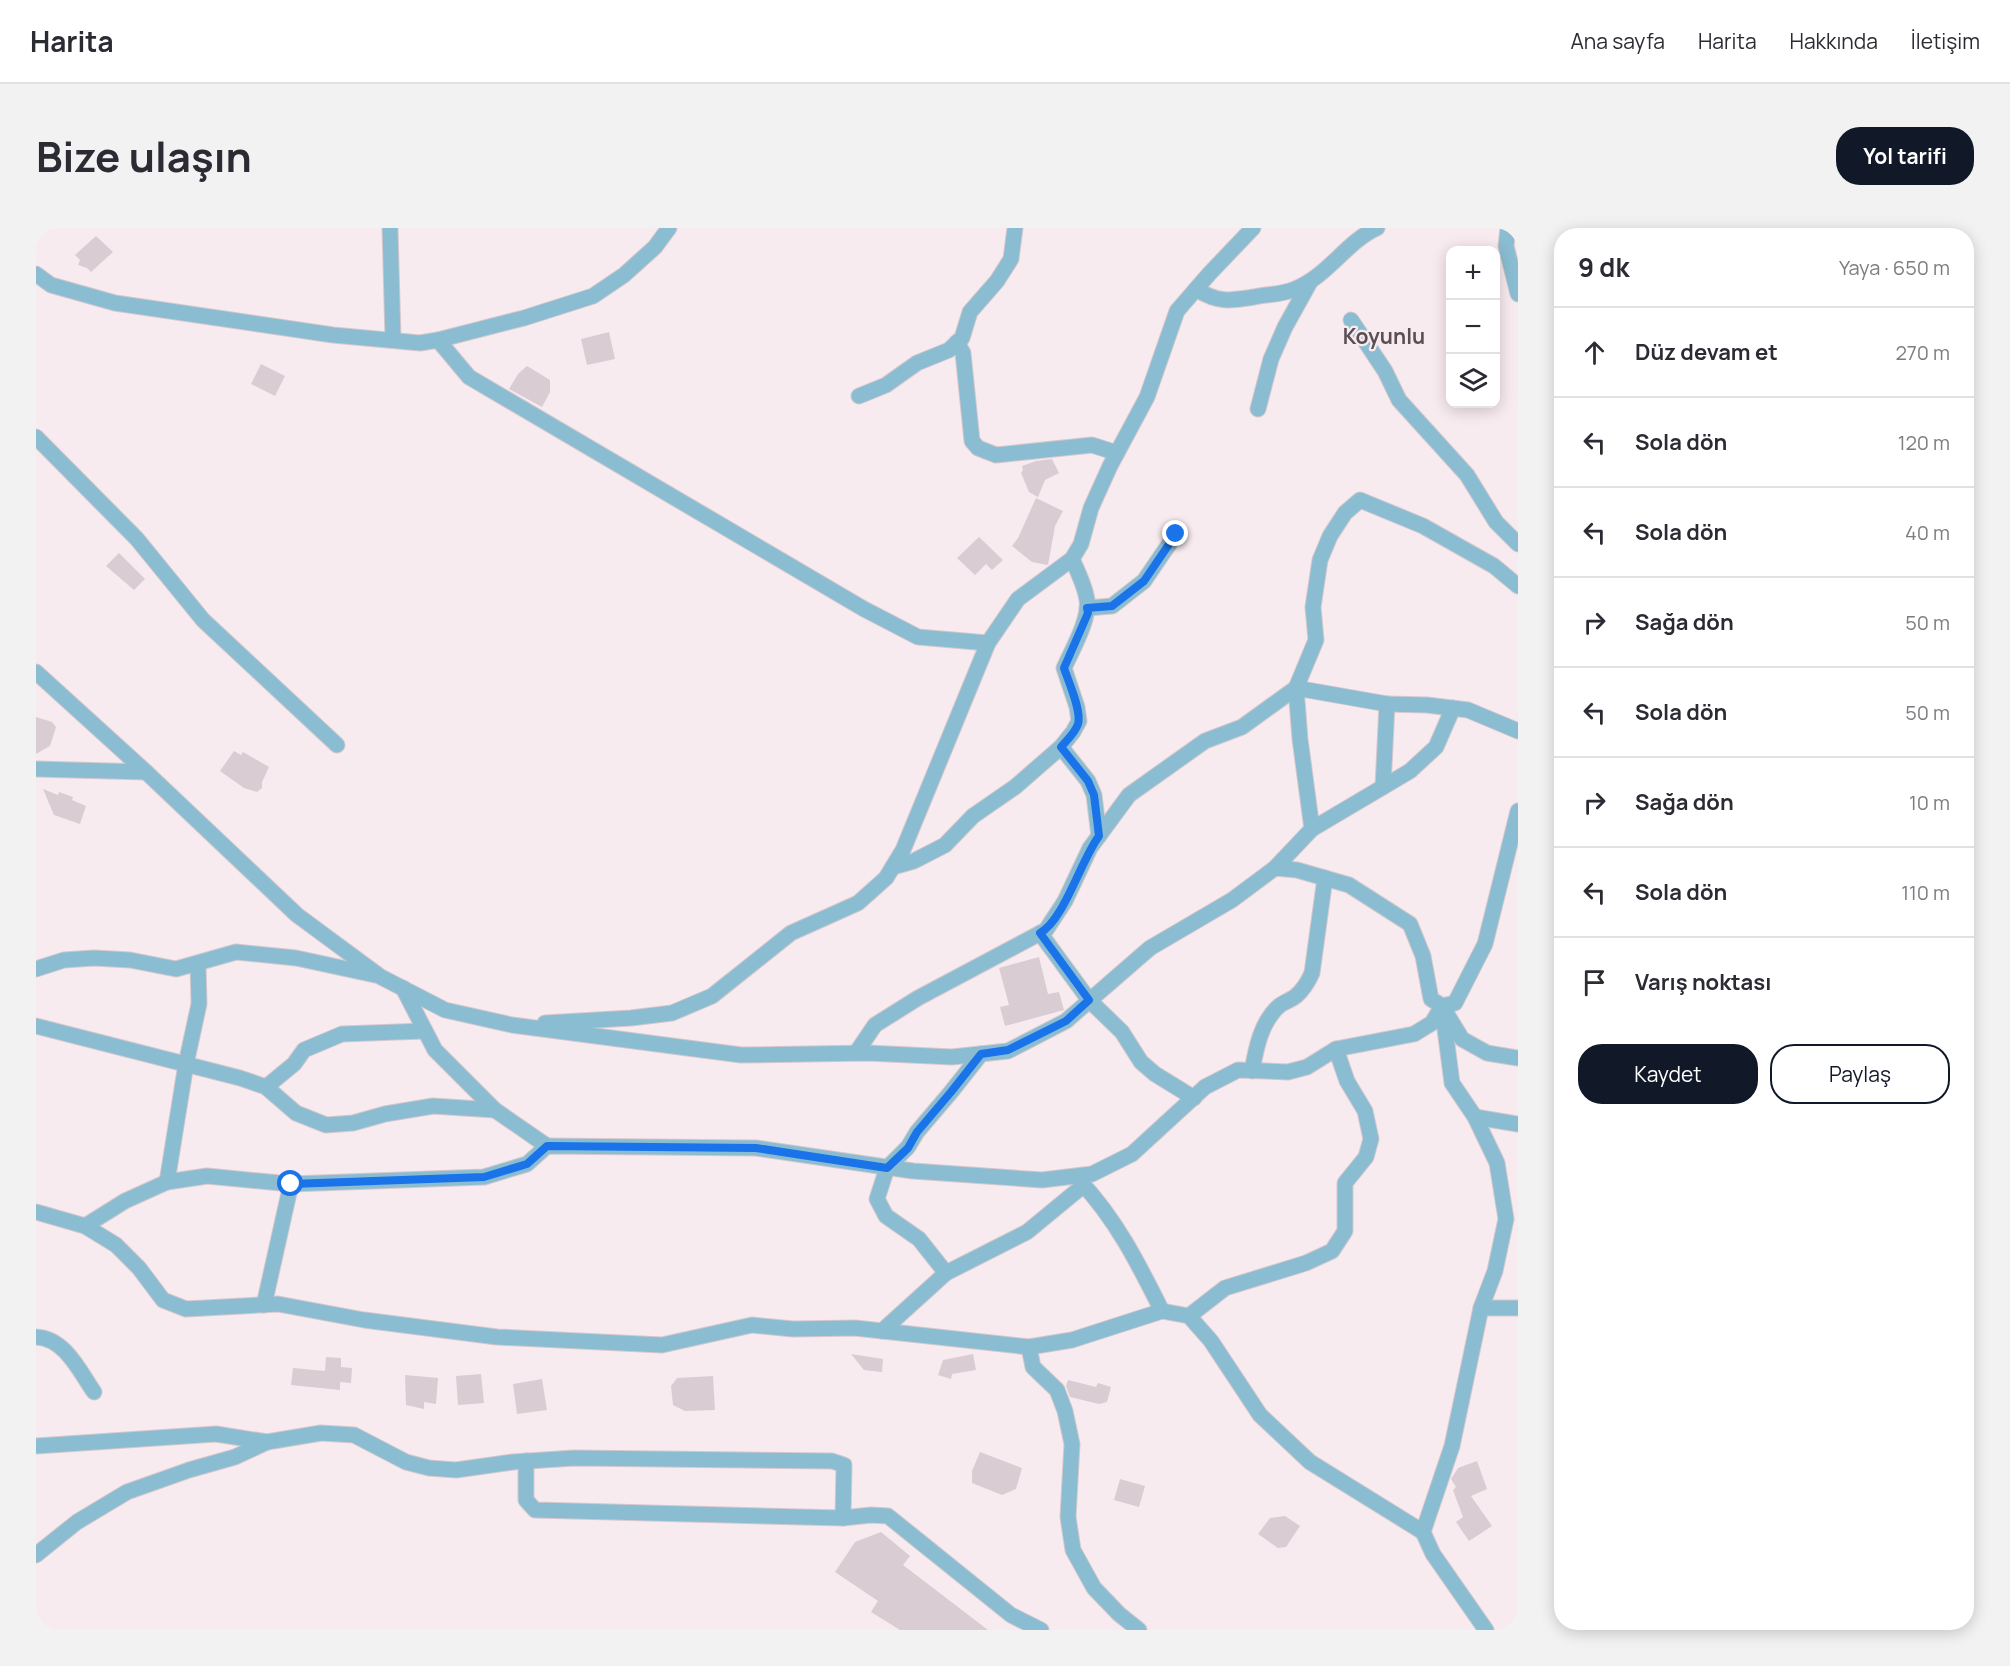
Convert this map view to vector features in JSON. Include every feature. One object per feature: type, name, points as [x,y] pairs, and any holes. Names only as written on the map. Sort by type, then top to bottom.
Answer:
[{"type":"street","points":[[390,228],[393,339]]},
{"type":"street","points":[[36,274],[51,285],[115,303],[333,335],[420,343],[524,318],[593,296],[624,275],[655,247],[669,228]]},
{"type":"street","points":[[859,396],[886,385],[917,363],[949,350],[962,338],[970,312],[997,281],[1011,258],[1015,228]]},
{"type":"street","points":[[512,1024],[631,1018],[672,1013],[712,996],[791,933],[858,903],[886,878],[903,850],[988,643],[1018,599],[1072,559],[1081,544],[1092,508],[1117,453],[1147,397],[1177,311],[1253,228]]},
{"type":"street","points":[[1196,289],[1217,300],[1229,301],[1281,294],[1298,288],[1323,272],[1363,236],[1377,228]]},
{"type":"street","points":[[1508,228],[1506,246],[1518,294]]},
{"type":"street","points":[[1258,410],[1271,359],[1285,327],[1311,280]]},
{"type":"street","points":[[1351,320],[1385,371],[1399,400],[1467,475],[1496,522],[1518,544]]},
{"type":"street","points":[[438,340],[469,377],[864,609],[918,637],[988,643]]},
{"type":"street","points":[[957,342],[963,352],[972,441],[978,448],[996,455],[1092,445],[1117,453]]},
{"type":"street","points":[[36,437],[137,539],[203,620],[337,745]]},
{"type":"street","points":[[1312,829],[1296,688],[1316,640],[1313,607],[1320,560],[1345,513],[1360,500],[1423,526],[1494,566],[1518,586]]},
{"type":"street","points":[[1087,608],[1112,606],[1144,581],[1176,534]]},
{"type":"street","points":[[893,867],[915,861],[945,844],[973,816],[1015,787],[1061,747],[1073,732],[1078,722],[1077,707],[1064,668],[1088,613],[1083,584],[1072,559]]},
{"type":"street","points":[[36,672],[297,915],[381,977],[445,1010],[512,1024],[741,1054],[856,1053],[951,1058],[1008,1050],[1066,1021],[1150,948],[1232,900],[1275,868],[1312,829],[1410,771],[1437,747],[1453,708]]},
{"type":"street","points":[[856,1053],[875,1025],[918,998],[1046,930],[1065,902],[1090,848],[1129,795],[1205,741],[1242,727],[1296,688],[1387,704],[1427,705],[1468,710],[1518,731]]},
{"type":"street","points":[[1383,787],[1387,704]]},
{"type":"street","points":[[1061,747],[1088,781],[1094,795],[1099,836]]},
{"type":"street","points":[[36,769],[146,772]]},
{"type":"street","points":[[882,1331],[946,1273],[1027,1233],[1080,1181],[1132,1154],[1204,1088],[1238,1070],[1288,1072],[1297,1070],[1307,1067],[1336,1049],[1414,1034],[1432,1023],[1442,1006],[1455,1003],[1485,944],[1518,811]]},
{"type":"street","points":[[1275,868],[1297,870],[1349,885],[1410,924],[1423,956],[1431,999],[1442,1006],[1462,1039],[1487,1053],[1518,1058]]},
{"type":"street","points":[[1252,1071],[1255,1049],[1264,1025],[1279,1006],[1297,995],[1312,973],[1326,878]]},
{"type":"street","points":[[1040,933],[1089,1000],[1122,1032],[1141,1062],[1155,1074],[1194,1098]]},
{"type":"street","points":[[36,969],[64,960],[94,958],[130,960],[176,969],[236,952],[296,958],[381,977]]},
{"type":"street","points":[[166,1182],[186,1064],[199,1004],[198,964]]},
{"type":"street","points":[[403,988],[435,1050],[495,1110],[547,1146],[756,1148],[913,1172],[1080,1181],[1101,1204],[1133,1252],[1162,1311]]},
{"type":"street","points":[[1423,1532],[1452,1446],[1481,1308],[1495,1271],[1506,1219],[1497,1163],[1475,1118],[1452,1083],[1442,1006]]},
{"type":"street","points":[[36,1026],[266,1087],[296,1113],[326,1125],[352,1123],[385,1114],[433,1106],[495,1110]]},
{"type":"street","points":[[266,1087],[294,1064],[304,1050],[342,1034],[425,1031]]},
{"type":"street","points":[[1189,1316],[1226,1288],[1306,1263],[1332,1251],[1345,1231],[1345,1183],[1366,1157],[1371,1139],[1365,1111],[1347,1081],[1336,1049]]},
{"type":"street","points":[[946,1273],[919,1239],[886,1216],[878,1199],[887,1168],[908,1148],[917,1132],[981,1054]]},
{"type":"street","points":[[1475,1118],[1518,1124]]},
{"type":"street","points":[[85,1226],[125,1201],[166,1182],[207,1176],[291,1184],[484,1177],[527,1164],[547,1146]]},
{"type":"street","points":[[264,1305],[291,1184]]},
{"type":"street","points":[[36,1212],[85,1226],[116,1245],[139,1268],[163,1299],[186,1309],[278,1304],[364,1320],[497,1337],[662,1345],[752,1325],[793,1329],[855,1328],[1029,1347],[1072,1340],[1162,1311],[1189,1316],[1211,1341],[1260,1414],[1310,1462],[1423,1532],[1433,1554],[1486,1630]]},
{"type":"street","points":[[1481,1308],[1518,1308]]},
{"type":"street","points":[[36,1337],[67,1352],[94,1392]]},
{"type":"street","points":[[1029,1347],[1033,1367],[1057,1390],[1065,1411],[1072,1444],[1068,1516],[1073,1550],[1094,1588],[1119,1614],[1139,1630]]},
{"type":"street","points":[[36,1555],[77,1522],[128,1492],[180,1473],[235,1457],[267,1442],[321,1433],[354,1435],[406,1462],[429,1468],[456,1470],[526,1461],[574,1458],[832,1461],[844,1465],[843,1518]]},
{"type":"street","points":[[36,1446],[216,1434],[267,1442]]},
{"type":"street","points":[[526,1461],[526,1500],[535,1510],[843,1518],[888,1516],[1011,1615],[1041,1630]]},
{"type":"building","points":[[96,236],[113,252],[91,272],[78,265],[80,260],[75,255]]},
{"type":"building","points":[[609,332],[615,359],[587,365],[581,339]]},
{"type":"building","points":[[261,364],[285,376],[275,396],[251,384]]},
{"type":"building","points":[[527,366],[550,380],[550,392],[542,407],[509,389],[518,374]]},
{"type":"building","points":[[1052,459],[1059,473],[1045,480],[1038,497],[1029,492],[1021,473],[1022,466]]},
{"type":"building","points":[[1036,498],[1063,511],[1055,526],[1048,565],[1032,562],[1012,546]]},
{"type":"building","points":[[979,537],[1003,560],[992,570],[986,564],[975,575],[957,558]]},
{"type":"building","points":[[119,553],[145,579],[134,590],[106,566]]},
{"type":"building","points":[[36,717],[52,722],[56,727],[50,746],[36,754]]},
{"type":"building","points":[[234,751],[241,755],[243,752],[269,767],[262,782],[262,788],[257,792],[244,788],[220,771]]},
{"type":"building","points":[[43,789],[58,795],[59,792],[73,797],[72,800],[86,806],[80,824],[54,815]]},
{"type":"building","points":[[1039,957],[1048,994],[1059,992],[1064,1010],[1005,1026],[1000,1007],[1009,1005],[999,968]]},
{"type":"building","points":[[851,1354],[883,1359],[882,1372],[864,1370]]},
{"type":"building","points":[[973,1354],[976,1370],[952,1374],[951,1379],[938,1375],[943,1360]]},
{"type":"building","points":[[326,1357],[341,1358],[341,1367],[352,1368],[351,1383],[340,1382],[340,1390],[291,1385],[293,1368],[325,1371]]},
{"type":"building","points":[[481,1374],[484,1403],[458,1405],[456,1376]]},
{"type":"building","points":[[405,1375],[438,1378],[436,1404],[424,1402],[424,1409],[406,1405]]},
{"type":"building","points":[[713,1376],[715,1410],[685,1411],[673,1405],[671,1386],[677,1378]]},
{"type":"building","points":[[542,1379],[547,1410],[517,1414],[513,1384]]},
{"type":"building","points":[[1068,1380],[1096,1387],[1098,1383],[1111,1387],[1107,1402],[1099,1404],[1070,1397],[1066,1386]]},
{"type":"building","points":[[980,1452],[1022,1468],[1016,1489],[1002,1495],[972,1483],[972,1471]]},
{"type":"building","points":[[1477,1461],[1487,1489],[1471,1496],[1492,1526],[1469,1541],[1456,1522],[1463,1517],[1453,1490],[1456,1487],[1451,1479],[1458,1468]]},
{"type":"building","points":[[1120,1479],[1145,1486],[1139,1507],[1114,1500]]},
{"type":"building","points":[[1285,1516],[1300,1526],[1286,1547],[1278,1548],[1258,1534],[1270,1518]]},
{"type":"building","points":[[881,1532],[910,1556],[903,1565],[988,1630],[900,1630],[871,1612],[878,1601],[835,1572],[855,1542]]},
{"type":"district","name":"Koyunlu","points":[[1384,336]]},
{"type":"route","points":[[291,1184],[484,1177],[527,1164],[547,1146],[756,1148],[887,1168],[908,1148],[917,1132],[981,1054],[1008,1050],[1066,1021],[1089,1000],[1040,933],[1046,930],[1065,902],[1090,848],[1099,836],[1094,795],[1080,769],[1061,747],[1078,722],[1077,707],[1064,668],[1088,613],[1087,608],[1112,606],[1144,581],[1176,534]]}]
